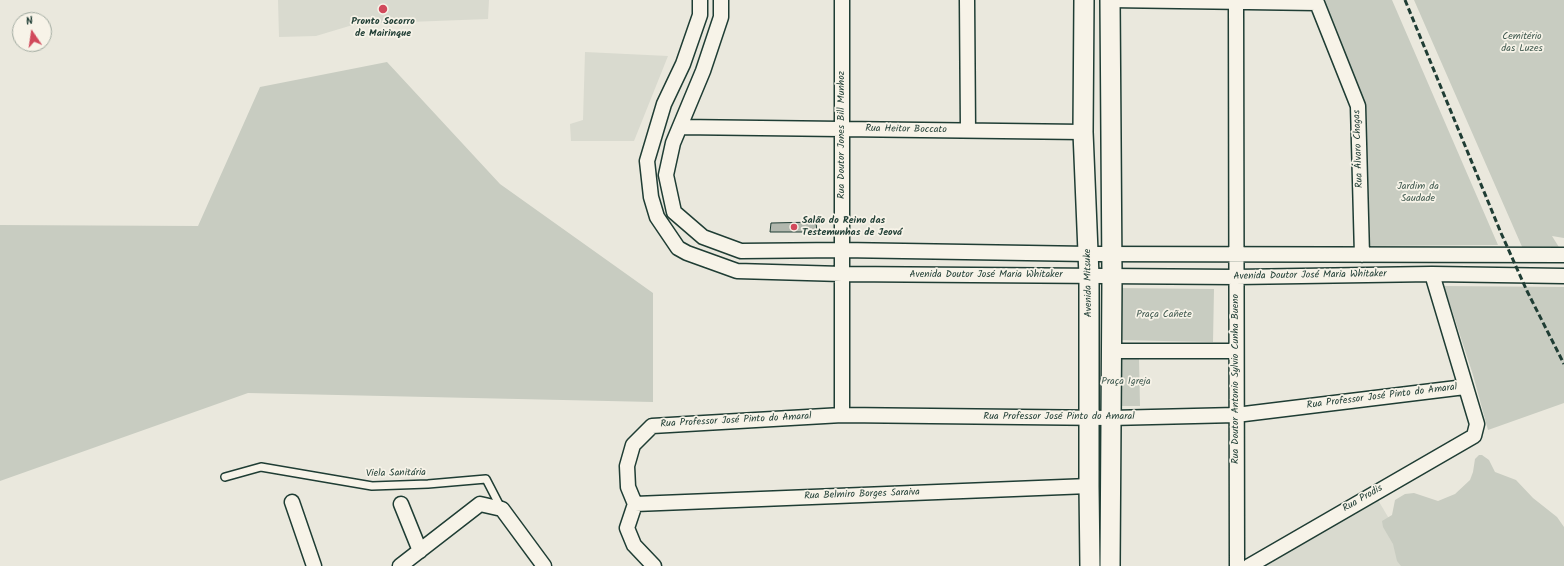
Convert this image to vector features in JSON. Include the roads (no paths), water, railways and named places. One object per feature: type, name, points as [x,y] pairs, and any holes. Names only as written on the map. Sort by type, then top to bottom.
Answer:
[{"type":"main road","name":"Avenida Mitsuke","points":[[1084,0],[1083,132],[1090,276],[1090,566]]},
{"type":"main road","points":[[1110,0],[1112,254],[1110,566]]},
{"type":"main road","points":[[1089,480],[1110,474]]},
{"type":"street","name":"Avenida Doutor José Maria Whitaker","points":[[700,0],[700,15],[683,64],[664,104],[646,161],[651,197],[658,217],[678,248],[687,253],[737,272],[1236,277],[1432,274],[1564,276]]},
{"type":"street","name":"Avenida Doutor José Maria Whitaker","points":[[721,0],[721,17],[708,58],[673,143],[666,175],[674,212],[703,237],[741,251],[842,250],[1236,255],[1564,255]]},
{"type":"street","name":"Rua Doutor Jones Bill Munhoz","points":[[842,0],[842,415]]},
{"type":"street","points":[[967,0],[968,130]]},
{"type":"street","points":[[1110,0],[1236,1]]},
{"type":"street","name":"Rua Álvaro Chagas","points":[[1236,1],[1317,3],[1358,106],[1362,255]]},
{"type":"street","name":"Rua Doutor Antonio Sylvio Cunha Bueno","points":[[1236,1],[1236,566]]},
{"type":"street","name":"Rua Heitor Boccato","points":[[680,127],[1083,132]]},
{"type":"street","points":[[1432,274],[1465,387]]},
{"type":"street","points":[[1111,351],[1236,351]]},
{"type":"street","name":"Rua Professor José Pinto do Amaral","points":[[635,504],[628,487],[627,466],[633,445],[652,426],[842,415],[1110,418],[1236,415],[1465,387]]},
{"type":"street","name":"Rua Prodis","points":[[1248,566],[1474,436],[1477,424],[1465,387]]},
{"type":"street","name":"Rua Belmiro Borges Saraiva","points":[[635,504],[1089,480]]},
{"type":"street","points":[[292,502],[314,566]]},
{"type":"street","points":[[401,504],[420,551]]},
{"type":"street","points":[[400,566],[480,504],[502,510],[544,566]]},
{"type":"street","points":[[635,504],[627,528],[634,545],[654,566]]},
{"type":"lane","name":"Viela Sanitária","points":[[225,477],[261,467],[372,486],[428,484],[486,478],[502,510]]},
{"type":"railway","points":[[1405,0],[1501,233],[1527,291],[1564,364]]},
{"type":"place","name":"Pronto Socorro de Mairinque","points":[[383,9]]},
{"type":"place","name":"Salão do Reino das Testemunhas de Jeová","points":[[794,227]]},
{"type":"park label","name":"Cemitério das Luzes","points":[[1522,42]]},
{"type":"park label","name":"Jardim da Saudade","points":[[1418,192]]},
{"type":"park label","name":"Praça Cañete","points":[[1164,315]]},
{"type":"park label","name":"Praça Igreja","points":[[1126,382]]}]
